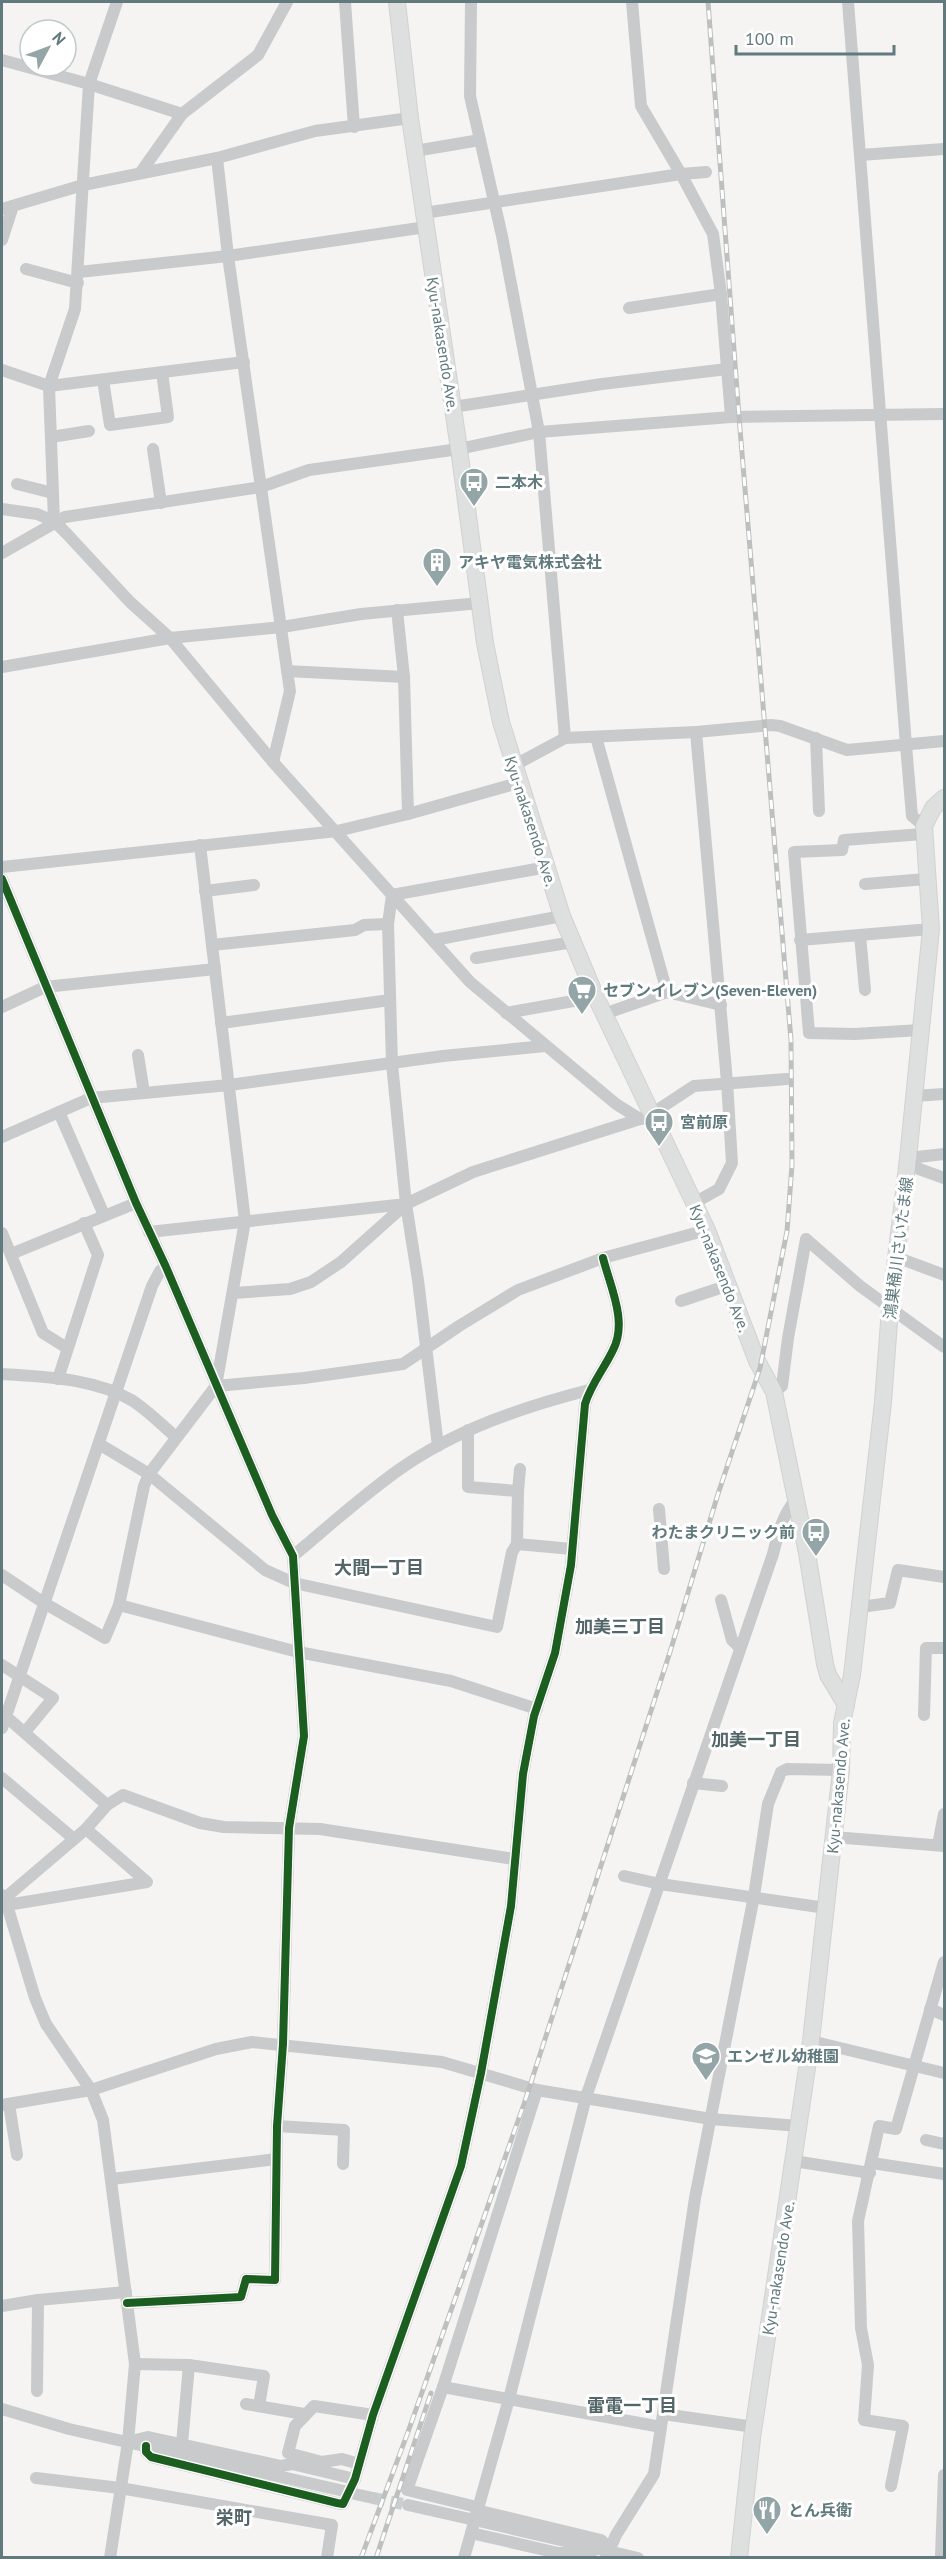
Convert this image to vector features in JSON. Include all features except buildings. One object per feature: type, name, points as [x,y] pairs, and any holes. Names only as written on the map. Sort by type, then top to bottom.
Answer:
[{"type":"main road","name":"Kyu-nakasendo Ave.","points":[[397,2],[410,118],[480,603],[493,687],[513,766],[562,916],[647,1118],[707,1230],[757,1361],[774,1392],[828,1676],[846,1705],[842,1723],[841,1770],[811,2041],[754,2427],[739,2558]]},
{"type":"main road","points":[[924,830],[933,808],[945,798]]},
{"type":"main road","name":"鴻巣桶川さいたま線","points":[[846,1705],[852,1675],[883,1401],[890,1309],[909,1158],[931,929],[924,830]]},
{"type":"street","points":[[54,521],[49,386],[75,309],[89,84],[117,2]]},
{"type":"street","points":[[141,172],[182,114],[258,55],[287,2]]},
{"type":"street","points":[[345,2],[354,127]]},
{"type":"street","points":[[471,2],[470,96],[494,203],[539,432],[565,738]]},
{"type":"street","points":[[632,2],[641,106],[713,234],[721,294],[731,417]]},
{"type":"street","points":[[848,2],[912,816],[924,830]]},
{"type":"street","points":[[2,60],[89,84],[182,114]]},
{"type":"street","points":[[2,240],[7,208],[83,185],[217,158],[315,131],[410,118]]},
{"type":"street","points":[[415,151],[480,140]]},
{"type":"street","points":[[860,155],[945,149]]},
{"type":"street","points":[[217,158],[228,256],[290,691],[273,762]]},
{"type":"street","points":[[26,268],[78,278],[228,256],[425,220],[494,203],[706,172]]},
{"type":"street","points":[[630,308],[721,294]]},
{"type":"street","points":[[2,370],[49,386],[244,362]]},
{"type":"street","points":[[453,407],[727,369]]},
{"type":"street","points":[[103,380],[110,425],[168,417],[162,372]]},
{"type":"street","points":[[2,553],[54,521],[65,517],[261,487],[309,470],[459,448],[539,432],[731,417],[945,414]]},
{"type":"street","points":[[51,437],[89,431]]},
{"type":"street","points":[[153,449],[161,502]]},
{"type":"street","points":[[17,484],[53,493]]},
{"type":"street","points":[[2,509],[37,514],[54,521],[130,602],[171,638],[273,762],[470,982],[616,1104],[647,1118]]},
{"type":"street","points":[[2,667],[171,638],[282,627],[397,610],[480,603]]},
{"type":"street","points":[[397,610],[404,677],[408,814]]},
{"type":"street","points":[[287,671],[404,677]]},
{"type":"street","points":[[513,766],[565,738],[780,726],[847,750],[945,741]]},
{"type":"street","points":[[694,1203],[718,1189],[732,1163],[696,732]]},
{"type":"street","points":[[596,737],[668,993]]},
{"type":"street","points":[[816,738],[819,811]]},
{"type":"street","points":[[2,867],[337,831],[518,783]]},
{"type":"street","points":[[920,1030],[855,1034],[809,1033],[794,852],[842,850],[844,840],[924,830]]},
{"type":"street","points":[[2,1575],[44,1603],[105,1638],[119,1605],[144,1486],[149,1474],[216,1386],[245,1221],[200,844]]},
{"type":"street","points":[[392,895],[547,867]]},
{"type":"street","points":[[2,879],[136,1203],[166,1267],[272,1515],[293,1556],[304,1736],[289,1828],[283,2044],[277,2126],[275,2280],[246,2279],[241,2297],[38,2300],[2,2306]]},
{"type":"street","points":[[865,884],[926,879]]},
{"type":"street","points":[[205,891],[254,885]]},
{"type":"street","points":[[392,895],[388,924],[392,1064],[406,1204],[438,1446]]},
{"type":"street","points":[[434,940],[562,916]]},
{"type":"street","points":[[212,945],[355,930],[364,925],[388,924]]},
{"type":"street","points":[[800,940],[931,929]]},
{"type":"street","points":[[860,935],[865,990]]},
{"type":"street","points":[[476,958],[573,942]]},
{"type":"street","points":[[2,1007],[45,987],[215,969]]},
{"type":"street","points":[[604,1014],[668,993],[720,1005]]},
{"type":"street","points":[[506,1013],[596,997]]},
{"type":"street","points":[[221,1023],[390,1000]]},
{"type":"street","points":[[2,1137],[91,1098],[229,1085],[443,1056],[545,1046]]},
{"type":"street","points":[[138,1055],[144,1093]]},
{"type":"street","points":[[234,1293],[290,1289],[311,1282],[341,1262],[406,1204],[473,1172],[647,1118],[694,1086],[787,1079]]},
{"type":"street","points":[[914,1096],[945,1094]]},
{"type":"street","points":[[59,1112],[104,1215]]},
{"type":"street","points":[[909,1158],[945,1154]]},
{"type":"street","points":[[909,1158],[919,1169],[945,1179]]},
{"type":"street","points":[[11,1254],[136,1203]]},
{"type":"street","points":[[149,1232],[406,1204]]},
{"type":"street","points":[[58,1379],[98,1256],[84,1223]]},
{"type":"street","points":[[216,1386],[304,1378],[403,1364],[426,1347],[518,1290],[603,1258],[707,1230]]},
{"type":"street","points":[[2,1233],[43,1334],[67,1348]]},
{"type":"street","points":[[774,1392],[782,1386],[788,1338],[806,1239],[890,1309],[945,1347]]},
{"type":"street","points":[[896,1257],[945,1275]]},
{"type":"street","points":[[348,2496],[373,2415],[461,2166],[481,2073],[511,1906],[523,1774],[537,1709],[560,1631],[572,1549],[585,1404],[589,1390],[615,1348],[619,1332],[615,1299],[603,1258]]},
{"type":"street","points":[[107,1805],[25,1732],[3,1719],[152,1286],[166,1267]]},
{"type":"street","points":[[681,1300],[729,1286]]},
{"type":"street","points":[[3,1371],[80,1382],[116,1392],[134,1402],[176,1437]]},
{"type":"street","points":[[293,1556],[399,1470],[438,1446],[468,1430],[555,1399],[589,1390]]},
{"type":"street","points":[[468,1430],[468,1486],[518,1491]]},
{"type":"street","points":[[99,1444],[149,1474],[265,1570],[294,1582],[497,1627],[512,1552],[517,1544],[520,1469]]},
{"type":"street","points":[[464,2558],[509,2399],[586,2097],[773,1554],[781,1523],[787,1510],[796,1499]]},
{"type":"street","points":[[659,1509],[664,1569]]},
{"type":"street","points":[[517,1544],[572,1549]]},
{"type":"street","points":[[860,1607],[890,1604],[898,1570],[945,1577]]},
{"type":"street","points":[[721,1600],[732,1640],[740,1648]]},
{"type":"street","points":[[119,1605],[298,1652],[452,1681],[537,1709]]},
{"type":"street","points":[[924,1715],[926,1648],[945,1648]]},
{"type":"street","points":[[2,1665],[54,1698],[25,1732]]},
{"type":"street","points":[[605,2552],[654,2474],[694,2198],[754,1896],[768,1804],[781,1772],[787,1769],[841,1770]]},
{"type":"street","points":[[2,1778],[74,1839]]},
{"type":"street","points":[[693,1783],[722,1786]]},
{"type":"street","points":[[5,1899],[86,1829],[107,1805],[123,1795],[200,1823],[224,1827],[320,1829],[514,1859]]},
{"type":"street","points":[[834,1837],[941,1845],[945,1814]]},
{"type":"street","points":[[5,1899],[147,1882],[86,1829]]},
{"type":"street","points":[[624,1876],[660,1884],[826,1908]]},
{"type":"street","points":[[5,1899],[35,1998],[46,2024],[91,2090],[103,2120],[135,2364],[128,2442],[111,2558]]},
{"type":"street","points":[[891,2486],[903,2426],[864,2420],[868,2365],[861,2328],[858,2221],[879,2126],[896,2129],[945,1962]]},
{"type":"street","points":[[930,2009],[945,2015]]},
{"type":"street","points":[[811,2041],[945,2073]]},
{"type":"street","points":[[17,2155],[5,2104],[91,2090],[216,2049],[252,2042],[442,2062],[537,2090],[711,2119],[799,2126]]},
{"type":"street","points":[[476,2514],[407,2490],[537,2090]]},
{"type":"street","points":[[277,2126],[344,2130],[342,2164]]},
{"type":"street","points":[[926,2140],[945,2144]]},
{"type":"street","points":[[112,2179],[276,2159]]},
{"type":"street","points":[[794,2161],[945,2174]]},
{"type":"street","points":[[37,2391],[38,2300]]},
{"type":"street","points":[[135,2364],[189,2365],[264,2376],[259,2406]]},
{"type":"street","points":[[182,2444],[189,2365]]},
{"type":"street","points":[[442,2387],[662,2421],[754,2427]]},
{"type":"street","points":[[246,2404],[304,2414]]},
{"type":"street","points":[[359,2464],[342,2459],[322,2462],[288,2453],[295,2426],[314,2406],[373,2415]]},
{"type":"street","points":[[2,2409],[69,2429],[146,2446],[146,2452],[151,2457],[348,2496],[373,2498]]},
{"type":"street","points":[[128,2442],[148,2437],[281,2466],[292,2464],[355,2479]]},
{"type":"street","points":[[941,2556],[945,2475]]},
{"type":"street","points":[[36,2478],[120,2488],[332,2525],[327,2558]]},
{"type":"street","points":[[408,2505],[476,2514],[602,2540],[605,2552]]},
{"type":"street","points":[[471,2533],[558,2553],[585,2556],[605,2552],[638,2558]]},
{"type":"tunnel","points":[[373,2498],[408,2505]]},
{"type":"railway","points":[[361,2558],[524,2104],[670,1652],[718,1494],[760,1368],[787,1231],[792,1165],[791,1040],[739,417],[708,2]]},
{"type":"railway","points":[[376,2558],[431,2393]]},
{"type":"cycle path","points":[[2,879],[136,1203],[166,1267],[272,1515],[293,1556],[304,1736],[289,1828],[283,2044],[277,2126],[275,2280],[246,2279],[241,2297],[127,2303]]},
{"type":"cycle path","points":[[146,2446],[146,2452],[151,2457],[343,2504],[355,2479],[373,2415],[461,2166],[481,2073],[511,1906],[523,1774],[534,1716],[555,1653],[571,1565],[585,1404],[613,1350],[619,1328],[616,1304],[603,1258]]},
{"type":"place","name":"二本木","points":[[474,508]]},
{"type":"place","name":"アキヤ電気株式会社","points":[[437,588]]},
{"type":"place","name":"セブンイレブン(Seven-Eleven)","points":[[582,1016]]},
{"type":"place","name":"宮前原","points":[[659,1148]]},
{"type":"place","name":"わたまクリニック前","points":[[816,1558]]},
{"type":"place","name":"エンゼル幼稚園","points":[[706,2082]]},
{"type":"place","name":"とん兵衛","points":[[767,2536]]},
{"type":"district","name":"大間一丁目","points":[[379,1567]]},
{"type":"district","name":"加美三丁目","points":[[620,1626]]},
{"type":"district","name":"加美一丁目","points":[[756,1739]]},
{"type":"district","name":"雷電一丁目","points":[[632,2405]]},
{"type":"district","name":"栄町","points":[[234,2517]]}]
